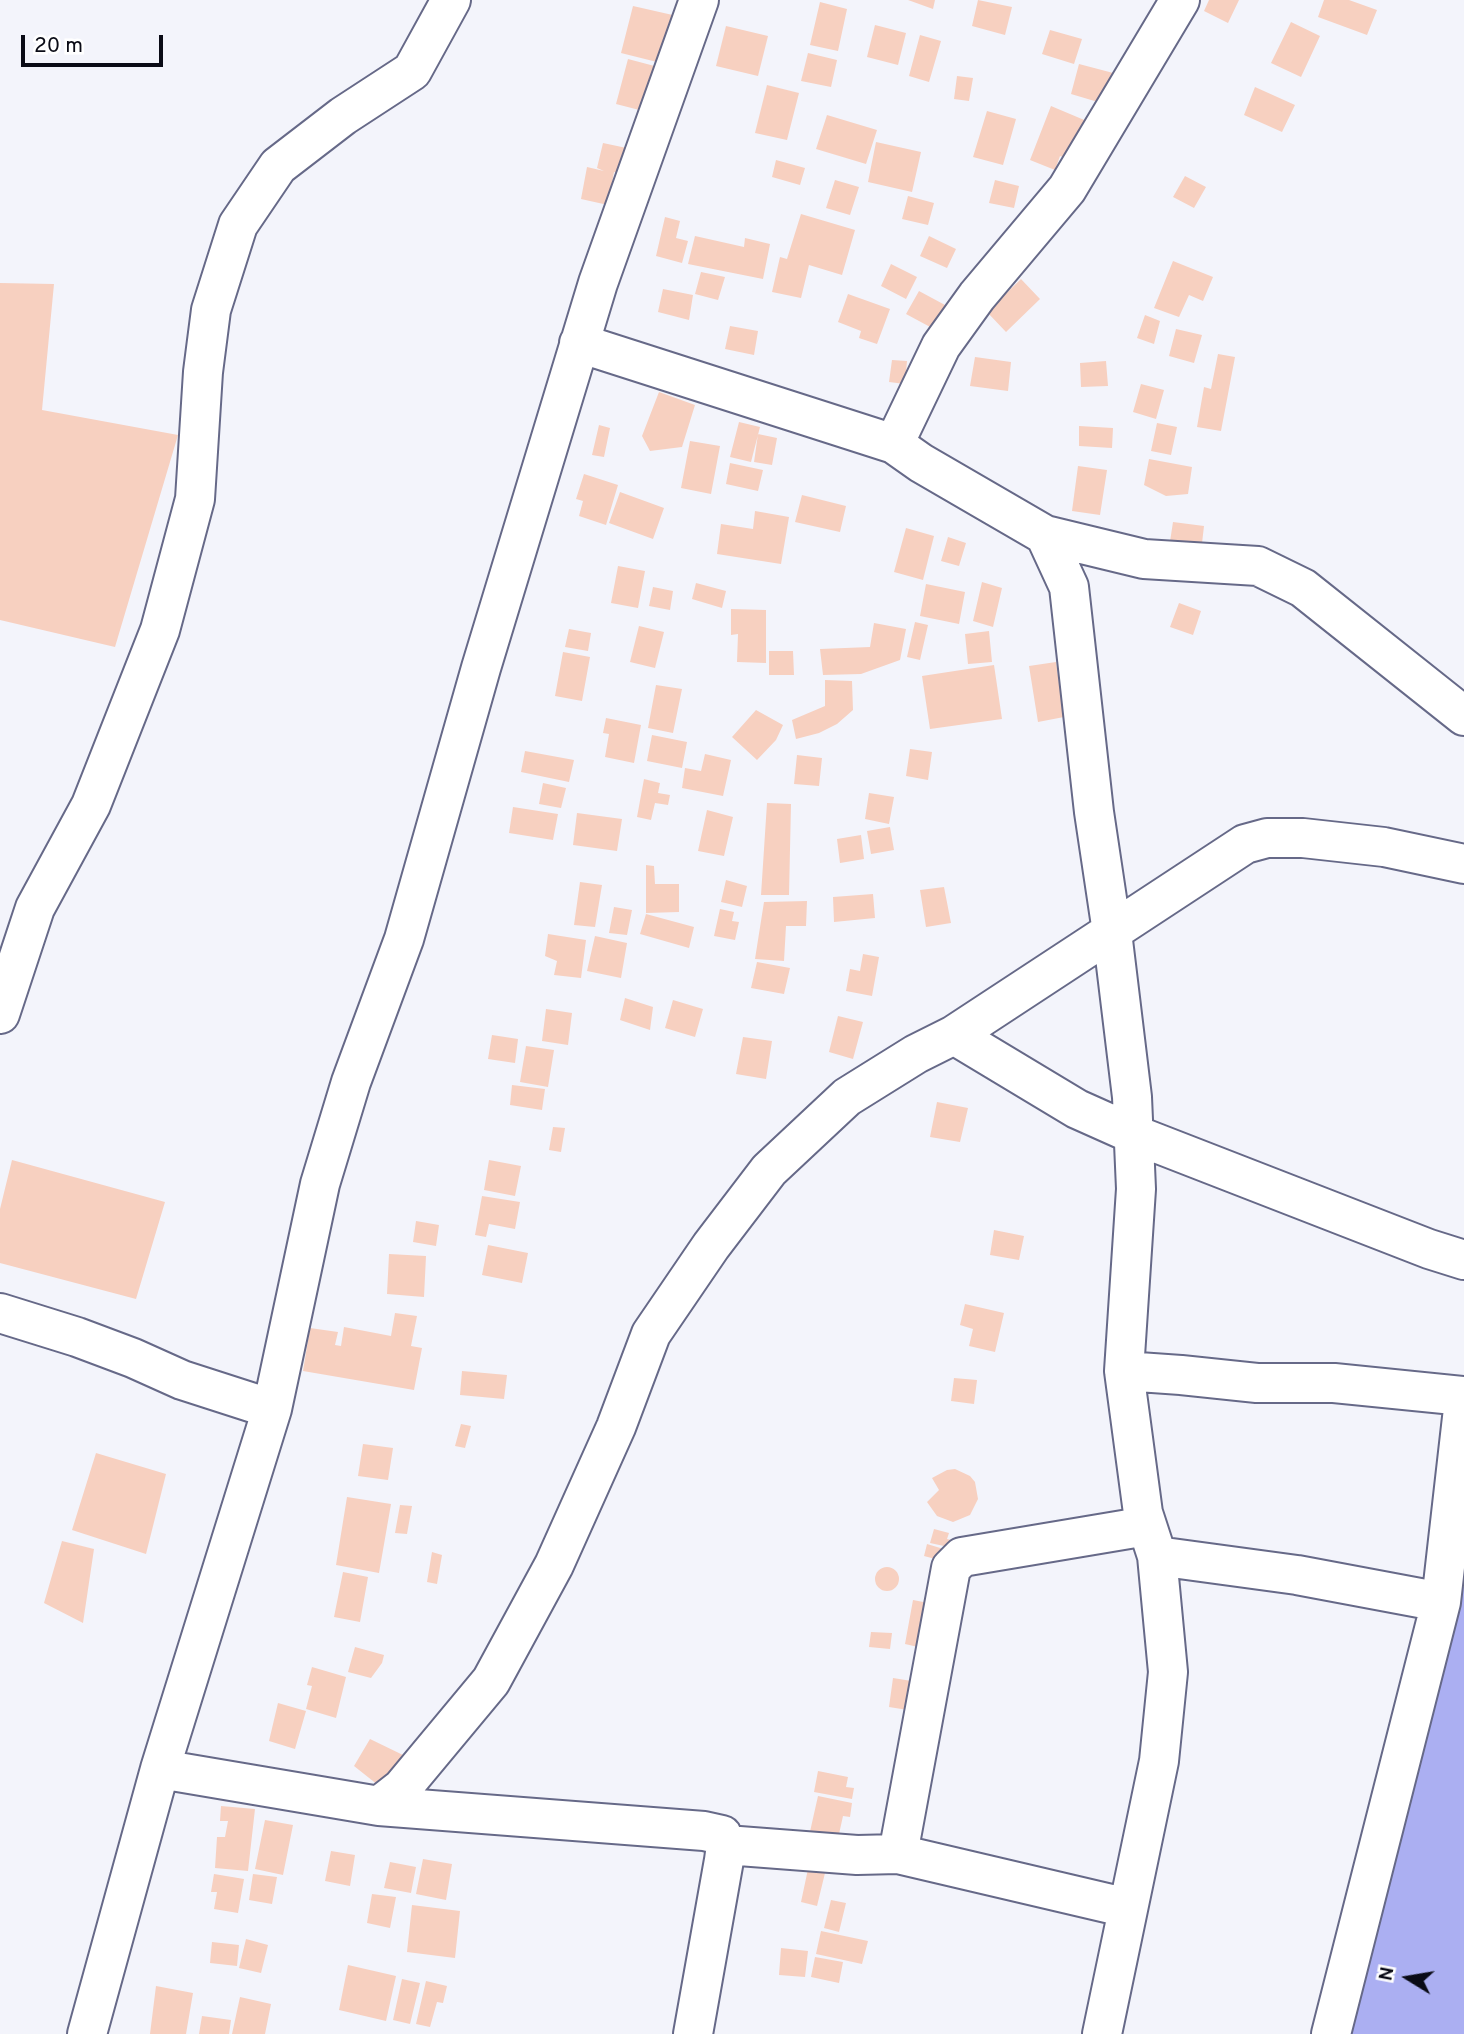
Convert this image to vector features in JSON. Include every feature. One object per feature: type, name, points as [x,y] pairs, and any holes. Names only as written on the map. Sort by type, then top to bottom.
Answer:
[{"type":"street","points":[[0,1014],[35,908],[91,805],[160,631],[195,499],[202,372],[211,310],[237,225],[278,166],[343,116],[412,71],[451,0]]},
{"type":"street","points":[[87,2034],[160,1769],[272,1409],[320,1184],[351,1082],[404,939],[481,668],[613,236],[699,0]]},
{"type":"street","points":[[894,444],[941,346],[977,296],[1067,189],[1181,0]]},
{"type":"street","points":[[579,344],[894,444],[921,463],[1045,535],[1144,559],[1258,566],[1303,588],[1464,716]]},
{"type":"street","points":[[1045,535],[1069,587],[1094,812],[1132,1097],[1136,1189],[1124,1371],[1143,1513],[1152,1541],[1168,1672],[1159,1761],[1102,2034]]},
{"type":"street","points":[[379,1806],[402,1788],[491,1681],[554,1565],[617,1427],[650,1334],[711,1246],[769,1170],[847,1097],[954,1035],[1245,844],[1267,838],[1303,838],[1384,847],[1464,864]]},
{"type":"street","points":[[954,1035],[1077,1109],[1133,1135],[1464,1260]]},
{"type":"street","points":[[0,1313],[77,1337],[182,1380],[272,1409]]},
{"type":"street","points":[[1124,1371],[1256,1383],[1334,1383],[1464,1398],[1441,1602],[1331,2034]]},
{"type":"street","points":[[898,1854],[946,1582],[951,1568],[962,1558],[1152,1541],[1297,1575],[1441,1602]]},
{"type":"street","points":[[160,1769],[379,1806],[704,1831],[722,1835],[726,1845],[693,2034]]},
{"type":"street","points":[[726,1845],[857,1855],[898,1854],[1128,1908]]},
{"type":"shaded area","points":[[1454,1586],[1464,1587],[1464,2034],[1339,2034]]},
{"type":"building","points":[[908,0],[935,0],[933,9]]},
{"type":"building","points":[[978,0],[1012,7],[1005,35],[972,26]]},
{"type":"building","points":[[1209,0],[1239,0],[1228,23],[1204,11]]},
{"type":"building","points":[[1324,0],[1349,0],[1377,10],[1367,35],[1318,17]]},
{"type":"building","points":[[820,2],[847,9],[838,51],[810,45]]},
{"type":"building","points":[[633,6],[677,16],[665,64],[621,53]]},
{"type":"building","points":[[1291,22],[1320,36],[1301,77],[1271,63]]},
{"type":"building","points":[[875,25],[906,33],[898,65],[867,57]]},
{"type":"building","points":[[726,26],[768,36],[758,76],[716,66]]},
{"type":"building","points":[[1050,30],[1082,39],[1074,64],[1042,54]]},
{"type":"building","points":[[920,35],[941,41],[929,82],[909,76]]},
{"type":"building","points":[[808,53],[837,60],[831,87],[801,81]]},
{"type":"building","points":[[628,59],[662,68],[651,113],[616,104]]},
{"type":"building","points":[[1079,64],[1117,74],[1108,105],[1071,94]]},
{"type":"building","points":[[957,76],[973,78],[969,101],[954,99]]},
{"type":"building","points":[[767,85],[799,93],[787,140],[755,133]]},
{"type":"building","points":[[1255,87],[1295,105],[1282,132],[1244,115]]},
{"type":"building","points":[[1051,106],[1089,122],[1073,161],[1060,156],[1055,170],[1030,160]]},
{"type":"building","points":[[987,111],[1016,119],[1003,165],[973,157]]},
{"type":"building","points":[[827,115],[877,130],[866,164],[816,149]]},
{"type":"building","points":[[876,142],[921,152],[912,192],[868,182]]},
{"type":"building","points":[[603,143],[636,150],[630,176],[614,172],[608,205],[581,199],[587,167],[604,171],[597,168]]},
{"type":"building","points":[[776,160],[805,168],[800,185],[772,177]]},
{"type":"building","points":[[1185,176],[1206,187],[1194,208],[1173,197]]},
{"type":"building","points":[[835,180],[859,187],[850,215],[826,208]]},
{"type":"building","points":[[995,180],[1019,186],[1014,208],[989,203]]},
{"type":"building","points":[[908,196],[934,203],[928,225],[902,219]]},
{"type":"building","points":[[801,214],[855,230],[842,275],[809,265],[801,298],[772,292],[780,257],[787,259]]},
{"type":"building","points":[[665,217],[680,221],[676,238],[688,241],[682,263],[656,256]]},
{"type":"building","points":[[695,236],[744,247],[745,238],[770,244],[763,279],[688,264]]},
{"type":"building","points":[[929,236],[956,249],[947,268],[920,256]]},
{"type":"building","points":[[1173,261],[1213,277],[1203,301],[1189,295],[1179,317],[1154,308]]},
{"type":"building","points":[[891,264],[917,277],[906,299],[881,286]]},
{"type":"building","points":[[701,272],[725,277],[718,300],[695,294]]},
{"type":"building","points":[[1021,279],[1040,299],[1006,332],[987,312]]},
{"type":"building","points":[[0,283],[54,284],[42,410],[178,435],[115,647],[0,620]]},
{"type":"building","points":[[663,289],[693,295],[689,320],[658,312]]},
{"type":"building","points":[[919,291],[945,305],[932,328],[906,314]]},
{"type":"building","points":[[848,294],[890,309],[877,344],[859,338],[861,331],[838,322]]},
{"type":"building","points":[[1145,315],[1160,321],[1154,344],[1137,338]]},
{"type":"building","points":[[730,326],[758,331],[754,355],[725,349]]},
{"type":"building","points":[[1176,329],[1202,335],[1194,363],[1169,356]]},
{"type":"building","points":[[1218,354],[1235,357],[1221,431],[1197,427],[1204,387],[1211,389]]},
{"type":"building","points":[[975,357],[1011,362],[1008,391],[970,386]]},
{"type":"building","points":[[892,360],[907,361],[905,384],[889,382]]},
{"type":"building","points":[[1106,361],[1108,386],[1081,387],[1080,363]]},
{"type":"building","points":[[1141,384],[1164,390],[1156,419],[1133,412]]},
{"type":"building","points":[[659,392],[695,405],[682,447],[650,451],[642,436]]},
{"type":"building","points":[[739,422],[760,427],[751,462],[730,457]]},
{"type":"building","points":[[1157,423],[1177,427],[1171,455],[1151,451]]},
{"type":"building","points":[[599,425],[610,428],[604,457],[592,455]]},
{"type":"building","points":[[1079,426],[1113,428],[1112,448],[1079,446]]},
{"type":"building","points":[[758,434],[777,438],[772,465],[754,462]]},
{"type":"building","points":[[690,441],[720,446],[711,494],[681,488]]},
{"type":"building","points":[[1149,459],[1192,467],[1188,494],[1166,496],[1144,485]]},
{"type":"building","points":[[730,463],[763,470],[758,491],[726,484]]},
{"type":"building","points":[[1078,466],[1107,470],[1100,515],[1072,511]]},
{"type":"building","points":[[584,474],[618,485],[606,525],[579,516],[583,501],[576,499]]},
{"type":"building","points":[[620,492],[664,508],[653,539],[609,523]]},
{"type":"building","points":[[802,495],[846,506],[840,532],[795,522]]},
{"type":"building","points":[[755,511],[789,517],[781,564],[717,554],[721,524],[753,529]]},
{"type":"building","points":[[1173,522],[1204,526],[1201,552],[1169,548]]},
{"type":"building","points":[[906,528],[934,536],[923,580],[894,572]]},
{"type":"building","points":[[948,537],[966,543],[959,566],[941,561]]},
{"type":"building","points":[[618,566],[645,571],[638,608],[611,603]]},
{"type":"building","points":[[982,582],[1002,588],[993,627],[973,621]]},
{"type":"building","points":[[696,583],[726,591],[722,608],[692,599]]},
{"type":"building","points":[[926,584],[965,592],[959,624],[920,616]]},
{"type":"building","points":[[653,587],[673,591],[670,610],[649,606]]},
{"type":"building","points":[[1179,603],[1201,611],[1193,635],[1170,627]]},
{"type":"building","points":[[731,609],[766,610],[766,663],[737,662],[738,634],[731,635]]},
{"type":"building","points":[[915,622],[928,625],[920,660],[907,657]]},
{"type":"building","points":[[874,623],[906,629],[900,660],[861,674],[823,675],[820,649],[870,647]]},
{"type":"building","points":[[639,626],[664,632],[655,668],[630,662]]},
{"type":"building","points":[[569,629],[591,633],[588,651],[565,647]]},
{"type":"building","points":[[989,631],[992,662],[968,664],[965,634]]},
{"type":"building","points":[[769,651],[793,651],[794,675],[769,675]]},
{"type":"building","points":[[563,652],[590,657],[582,701],[555,696]]},
{"type":"building","points":[[1056,662],[1064,717],[1038,722],[1029,666]]},
{"type":"building","points":[[994,665],[1002,719],[930,729],[922,676]]},
{"type":"building","points":[[825,680],[852,681],[853,710],[837,724],[819,733],[796,739],[792,720],[825,706]]},
{"type":"building","points":[[656,685],[682,689],[673,733],[648,728]]},
{"type":"building","points":[[756,710],[783,725],[776,740],[757,760],[732,737]]},
{"type":"building","points":[[606,718],[641,725],[634,763],[605,757],[609,734],[603,733]]},
{"type":"building","points":[[652,735],[687,742],[682,768],[647,761]]},
{"type":"building","points":[[910,749],[932,752],[928,780],[906,776]]},
{"type":"building","points":[[525,751],[574,760],[569,782],[521,772]]},
{"type":"building","points":[[705,754],[731,760],[723,796],[682,788],[685,768],[701,771]]},
{"type":"building","points":[[797,755],[822,758],[819,786],[794,784]]},
{"type":"building","points":[[644,779],[660,783],[658,793],[670,795],[668,805],[655,803],[651,820],[637,817]]},
{"type":"building","points":[[543,783],[566,788],[561,808],[539,804]]},
{"type":"building","points":[[869,793],[894,797],[889,824],[865,819]]},
{"type":"building","points":[[767,803],[791,804],[789,895],[761,895]]},
{"type":"building","points":[[513,807],[558,814],[553,840],[509,833]]},
{"type":"building","points":[[707,810],[733,817],[724,856],[698,851]]},
{"type":"building","points":[[577,813],[622,819],[617,851],[573,845]]},
{"type":"building","points":[[890,827],[894,850],[871,854],[867,831]]},
{"type":"building","points":[[861,835],[864,859],[840,863],[837,839]]},
{"type":"building","points":[[646,865],[654,866],[655,884],[679,884],[679,912],[646,913]]},
{"type":"building","points":[[726,880],[747,886],[742,907],[721,902]]},
{"type":"building","points":[[580,882],[602,885],[595,927],[574,925]]},
{"type":"building","points":[[944,887],[951,923],[926,927],[920,890]]},
{"type":"building","points":[[873,894],[875,918],[834,922],[833,897]]},
{"type":"building","points":[[807,901],[806,926],[786,926],[784,961],[755,959],[764,902]]},
{"type":"building","points":[[614,907],[632,910],[627,935],[609,933]]},
{"type":"building","points":[[720,909],[734,912],[732,921],[739,922],[735,940],[714,936]]},
{"type":"building","points":[[646,914],[694,927],[689,948],[640,934]]},
{"type":"building","points":[[548,934],[586,940],[581,978],[554,975],[557,961],[545,956]]},
{"type":"building","points":[[595,936],[627,943],[621,978],[587,971]]},
{"type":"building","points":[[863,954],[879,957],[872,996],[846,991],[850,969],[860,971]]},
{"type":"building","points":[[757,962],[790,968],[784,994],[751,988]]},
{"type":"building","points":[[625,998],[653,1007],[650,1030],[620,1020]]},
{"type":"building","points":[[673,1000],[703,1009],[695,1037],[665,1028]]},
{"type":"building","points":[[546,1009],[572,1013],[568,1045],[542,1041]]},
{"type":"building","points":[[838,1016],[863,1022],[853,1059],[829,1052]]},
{"type":"building","points":[[492,1035],[518,1039],[515,1063],[488,1059]]},
{"type":"building","points":[[743,1037],[772,1041],[766,1079],[736,1074]]},
{"type":"building","points":[[526,1046],[554,1050],[548,1087],[520,1082]]},
{"type":"building","points":[[512,1085],[545,1089],[542,1110],[510,1105]]},
{"type":"building","points":[[937,1102],[968,1108],[960,1142],[930,1137]]},
{"type":"building","points":[[553,1127],[565,1128],[561,1152],[549,1150]]},
{"type":"building","points":[[12,1160],[165,1202],[136,1299],[0,1263],[0,1209]]},
{"type":"building","points":[[489,1160],[521,1166],[515,1196],[484,1190]]},
{"type":"building","points":[[482,1196],[520,1202],[515,1229],[489,1224],[486,1237],[475,1235]]},
{"type":"building","points":[[416,1221],[439,1225],[436,1246],[413,1242]]},
{"type":"building","points":[[994,1230],[1024,1236],[1019,1260],[990,1255]]},
{"type":"building","points":[[488,1245],[528,1253],[522,1283],[482,1275]]},
{"type":"building","points":[[389,1254],[426,1256],[424,1297],[387,1294]]},
{"type":"building","points":[[965,1304],[1004,1313],[995,1352],[969,1346],[973,1329],[960,1325]]},
{"type":"building","points":[[395,1313],[417,1316],[411,1346],[422,1348],[414,1390],[303,1371],[310,1328],[338,1332],[335,1345],[341,1346],[344,1327],[391,1336]]},
{"type":"building","points":[[462,1371],[507,1375],[504,1399],[460,1395]]},
{"type":"building","points":[[954,1378],[977,1380],[974,1404],[951,1401]]},
{"type":"building","points":[[461,1424],[471,1426],[465,1448],[455,1446]]},
{"type":"building","points":[[363,1444],[393,1448],[388,1480],[358,1476]]},
{"type":"building","points":[[96,1453],[166,1474],[146,1554],[72,1530]]},
{"type":"building","points":[[955,1469],[970,1476],[975,1482],[978,1499],[970,1515],[953,1522],[937,1516],[927,1502],[939,1490],[932,1478]]},
{"type":"building","points":[[347,1497],[391,1504],[379,1573],[336,1565]]},
{"type":"building","points":[[400,1505],[412,1506],[407,1534],[395,1533]]},
{"type":"building","points":[[934,1529],[949,1533],[947,1539],[960,1542],[958,1549],[930,1543]]},
{"type":"building","points":[[62,1541],[94,1549],[83,1623],[44,1603]]},
{"type":"building","points":[[927,1544],[957,1553],[954,1564],[924,1556]]},
{"type":"building","points":[[432,1552],[442,1555],[437,1584],[427,1582]]},
{"type":"building","points":[[887,1567],[896,1570],[899,1579],[896,1588],[887,1591],[878,1588],[875,1579],[878,1570]]},
{"type":"building","points":[[343,1572],[368,1577],[360,1622],[334,1617]]},
{"type":"building","points":[[913,1600],[939,1605],[931,1650],[905,1644]]},
{"type":"building","points":[[871,1632],[892,1633],[890,1649],[869,1647]]},
{"type":"building","points":[[355,1647],[384,1655],[382,1663],[371,1678],[348,1672]]},
{"type":"building","points":[[312,1667],[346,1677],[336,1718],[306,1709],[312,1686],[307,1685]]},
{"type":"building","points":[[893,1678],[924,1683],[920,1712],[889,1707]]},
{"type":"building","points":[[278,1703],[306,1711],[295,1749],[269,1741]]},
{"type":"building","points":[[370,1739],[403,1755],[402,1779],[383,1789],[354,1766]]},
{"type":"building","points":[[818,1771],[848,1777],[846,1787],[854,1788],[852,1799],[814,1792]]},
{"type":"building","points":[[818,1796],[852,1803],[850,1817],[843,1816],[835,1852],[807,1845]]},
{"type":"building","points":[[221,1806],[255,1809],[248,1871],[215,1868],[217,1837],[225,1837],[228,1821],[220,1821]]},
{"type":"building","points":[[265,1820],[293,1825],[283,1875],[255,1869]]},
{"type":"building","points":[[331,1851],[355,1855],[350,1886],[325,1881]]},
{"type":"building","points":[[423,1859],[452,1864],[446,1900],[416,1894]]},
{"type":"building","points":[[390,1862],[416,1867],[411,1893],[384,1888]]},
{"type":"building","points":[[808,1869],[825,1873],[817,1906],[801,1902]]},
{"type":"building","points":[[214,1874],[244,1879],[238,1913],[214,1909],[217,1892],[211,1892]]},
{"type":"building","points":[[253,1874],[277,1877],[272,1904],[249,1900]]},
{"type":"building","points":[[372,1894],[396,1897],[390,1928],[367,1923]]},
{"type":"building","points":[[831,1900],[846,1903],[839,1932],[824,1928]]},
{"type":"building","points":[[412,1905],[460,1911],[455,1958],[407,1952]]},
{"type":"building","points":[[821,1931],[868,1941],[862,1964],[816,1954]]},
{"type":"building","points":[[246,1939],[268,1945],[261,1973],[239,1968]]},
{"type":"building","points":[[212,1942],[239,1945],[237,1966],[210,1963]]},
{"type":"building","points":[[781,1948],[808,1951],[805,1977],[779,1975]]},
{"type":"building","points":[[815,1957],[843,1962],[839,1983],[811,1977]]},
{"type":"building","points":[[348,1965],[396,1976],[386,2021],[339,2010]]},
{"type":"building","points":[[402,1979],[420,1983],[410,2024],[393,2020]]},
{"type":"building","points":[[426,1981],[447,1986],[443,2003],[437,2002],[430,2027],[416,2024]]},
{"type":"building","points":[[156,1986],[193,1993],[186,2034],[150,2034]]},
{"type":"building","points":[[240,1997],[271,2004],[265,2034],[232,2034]]},
{"type":"building","points":[[202,2016],[231,2020],[229,2034],[199,2034]]}]
